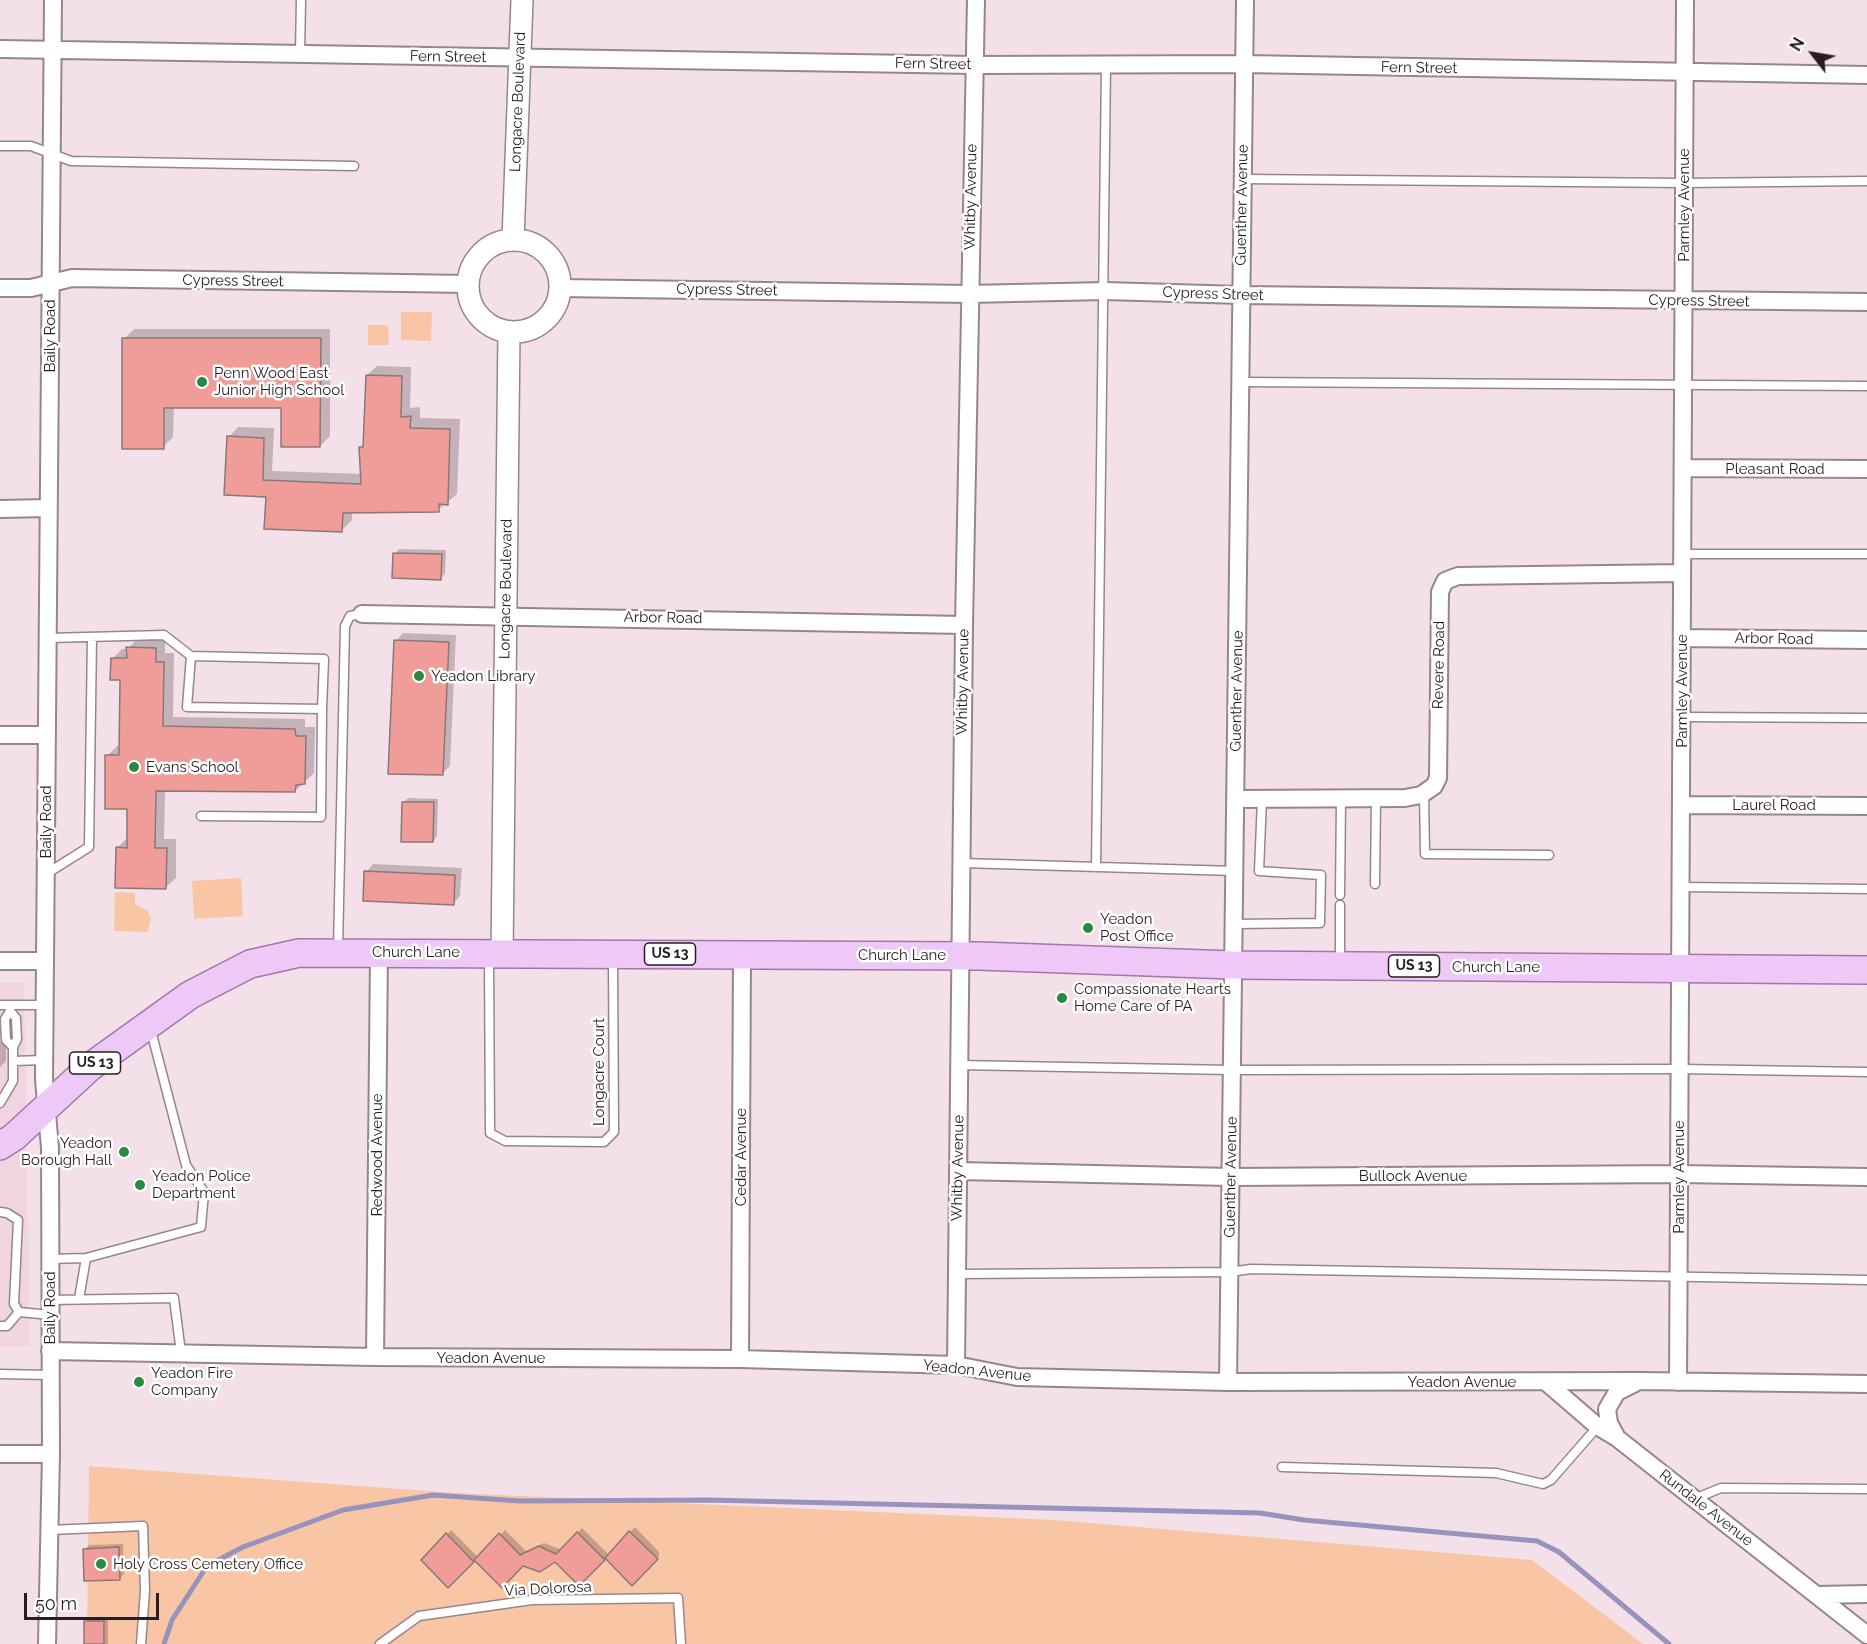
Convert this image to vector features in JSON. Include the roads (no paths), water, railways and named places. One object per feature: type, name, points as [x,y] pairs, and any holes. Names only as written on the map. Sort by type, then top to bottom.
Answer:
[{"type":"main road","name":"Church Lane","points":[[4,1140],[46,1107],[90,1067],[205,986],[250,964],[299,953],[961,956],[1233,965],[1867,970]]},
{"type":"street","name":"Baily Road","points":[[47,1644],[51,1454],[50,1148],[44,1060],[53,0]]},
{"type":"street","name":"Longacre Boulevard","points":[[513,240],[522,0]]},
{"type":"street","name":"Whitby Avenue","points":[[956,1365],[964,624],[975,0]]},
{"type":"street","name":"Guenther Avenue","points":[[1228,1382],[1245,0]]},
{"type":"street","name":"Parmley Avenue","points":[[1678,1382],[1685,0]]},
{"type":"street","name":"Fern Street","points":[[0,49],[52,48],[975,65],[1244,64],[1867,75]]},
{"type":"street","points":[[513,240],[533,244],[549,257],[556,268],[560,288],[555,306],[544,321],[528,330],[509,332],[494,328],[481,318],[472,305],[468,284],[473,266],[484,251],[495,244],[513,240]]},
{"type":"street","name":"Cypress Street","points":[[0,288],[50,285],[72,278],[468,284]]},
{"type":"street","name":"Cypress Street","points":[[560,288],[969,294],[1105,291],[1241,296],[1867,302]]},
{"type":"street","name":"Longacre Boulevard","points":[[496,953],[506,615],[509,332]]},
{"type":"street","name":"Pleasant Road","points":[[1683,468],[1867,469]]},
{"type":"street","points":[[0,509],[48,508]]},
{"type":"street","name":"Revere Road","points":[[1424,793],[1434,786],[1438,778],[1440,592],[1445,581],[1458,576],[1682,573]]},
{"type":"street","name":"Arbor Road","points":[[362,614],[964,624]]},
{"type":"street","name":"Arbor Road","points":[[1682,638],[1867,640]]},
{"type":"street","points":[[0,735],[47,735]]},
{"type":"street","points":[[1235,799],[1412,798],[1424,793]]},
{"type":"street","name":"Laurel Road","points":[[1681,805],[1867,806]]},
{"type":"street","name":"Redwood Avenue","points":[[375,1357],[379,952]]},
{"type":"street","name":"Cedar Avenue","points":[[740,1359],[742,954]]},
{"type":"street","points":[[0,961],[45,961]]},
{"type":"street","name":"Bullock Avenue","points":[[958,1171],[1231,1177],[1679,1174],[1867,1177]]},
{"type":"street","name":"Yeadon Avenue","points":[[50,1351],[375,1357],[740,1359],[956,1365],[1017,1377],[1228,1382],[1640,1381],[1867,1384]]},
{"type":"street","points":[[1602,1421],[1613,1397],[1623,1387],[1640,1381]]},
{"type":"street","name":"Rundale Avenue","points":[[1546,1382],[1602,1421],[1617,1438],[1867,1635]]},
{"type":"street","points":[[0,1454],[51,1454]]},
{"type":"street","points":[[1816,1595],[1867,1594]]},
{"type":"lane","points":[[300,53],[301,0]]},
{"type":"lane","points":[[1096,867],[1105,291],[1106,65]]},
{"type":"lane","points":[[0,146],[31,146],[70,161],[354,166]]},
{"type":"lane","points":[[1243,179],[1684,183],[1867,181]]},
{"type":"lane","points":[[1240,382],[1867,386]]},
{"type":"lane","points":[[1682,554],[1867,554]]},
{"type":"lane","points":[[338,952],[345,626],[350,616],[362,614]]},
{"type":"lane","points":[[48,638],[164,636],[191,656],[324,659],[321,817],[201,816]]},
{"type":"lane","points":[[46,874],[89,847],[92,637]]},
{"type":"lane","points":[[191,656],[187,707],[322,709]]},
{"type":"lane","points":[[1682,717],[1867,718]]},
{"type":"lane","points":[[1424,793],[1425,855],[1549,855]]},
{"type":"lane","points":[[1340,895],[1341,798]]},
{"type":"lane","points":[[1375,884],[1376,798]]},
{"type":"lane","points":[[1234,924],[1320,923],[1321,875],[1259,871],[1262,799]]},
{"type":"lane","points":[[962,863],[1234,871]]},
{"type":"lane","points":[[1681,887],[1867,889]]},
{"type":"lane","points":[[1340,905],[1340,966]]},
{"type":"lane","name":"Longacre Court","points":[[496,953],[490,1133],[505,1141],[593,1142],[604,1142],[614,1132],[613,953]]},
{"type":"lane","points":[[0,1005],[10,1008],[45,1005]]},
{"type":"lane","points":[[0,1103],[13,1081],[13,1047],[6,1040],[5,1019],[10,1008]]},
{"type":"lane","points":[[50,1259],[86,1258],[201,1227],[204,1192],[186,1165],[149,1024]]},
{"type":"lane","points":[[13,1061],[44,1060]]},
{"type":"lane","points":[[959,1065],[1232,1070],[1680,1069],[1867,1072]]},
{"type":"lane","points":[[0,1212],[7,1213],[18,1220],[14,1304],[19,1312]]},
{"type":"lane","points":[[79,1299],[86,1258]]},
{"type":"lane","points":[[957,1274],[1230,1272],[1251,1269],[1867,1280]]},
{"type":"lane","points":[[0,1326],[7,1326],[19,1312],[79,1299],[174,1298],[181,1353]]},
{"type":"lane","points":[[0,1374],[50,1375]]},
{"type":"lane","points":[[1282,1467],[1496,1473],[1543,1484],[1551,1480],[1602,1421]]},
{"type":"lane","points":[[1694,1499],[1721,1488],[1867,1489]]},
{"type":"lane","points":[[49,1530],[143,1526],[145,1591],[141,1644]]},
{"type":"lane","name":"Via Dolorosa","points":[[380,1644],[419,1616],[532,1600],[678,1598],[681,1644]]},
{"type":"waterway","points":[[164,1644],[172,1620],[207,1566],[243,1547],[343,1510],[433,1495],[520,1501],[707,1500],[1260,1513],[1304,1520],[1537,1541],[1559,1552],[1669,1644]]},
{"type":"place","name":"Penn Wood East Junior High School","points":[[202,382]]},
{"type":"place","name":"Yeadon Library","points":[[419,676]]},
{"type":"place","name":"Evans School","points":[[134,767]]},
{"type":"place","name":"Yeadon Post Office","points":[[1088,928]]},
{"type":"place","name":"Compassionate Hearts Home Care of PA","points":[[1062,998]]},
{"type":"place","name":"Yeadon Borough Hall","points":[[124,1152]]},
{"type":"place","name":"Yeadon Police Department","points":[[140,1185]]},
{"type":"place","name":"Yeadon Fire Company","points":[[139,1382]]},
{"type":"place","name":"Holy Cross Cemetery Office","points":[[101,1564]]}]
